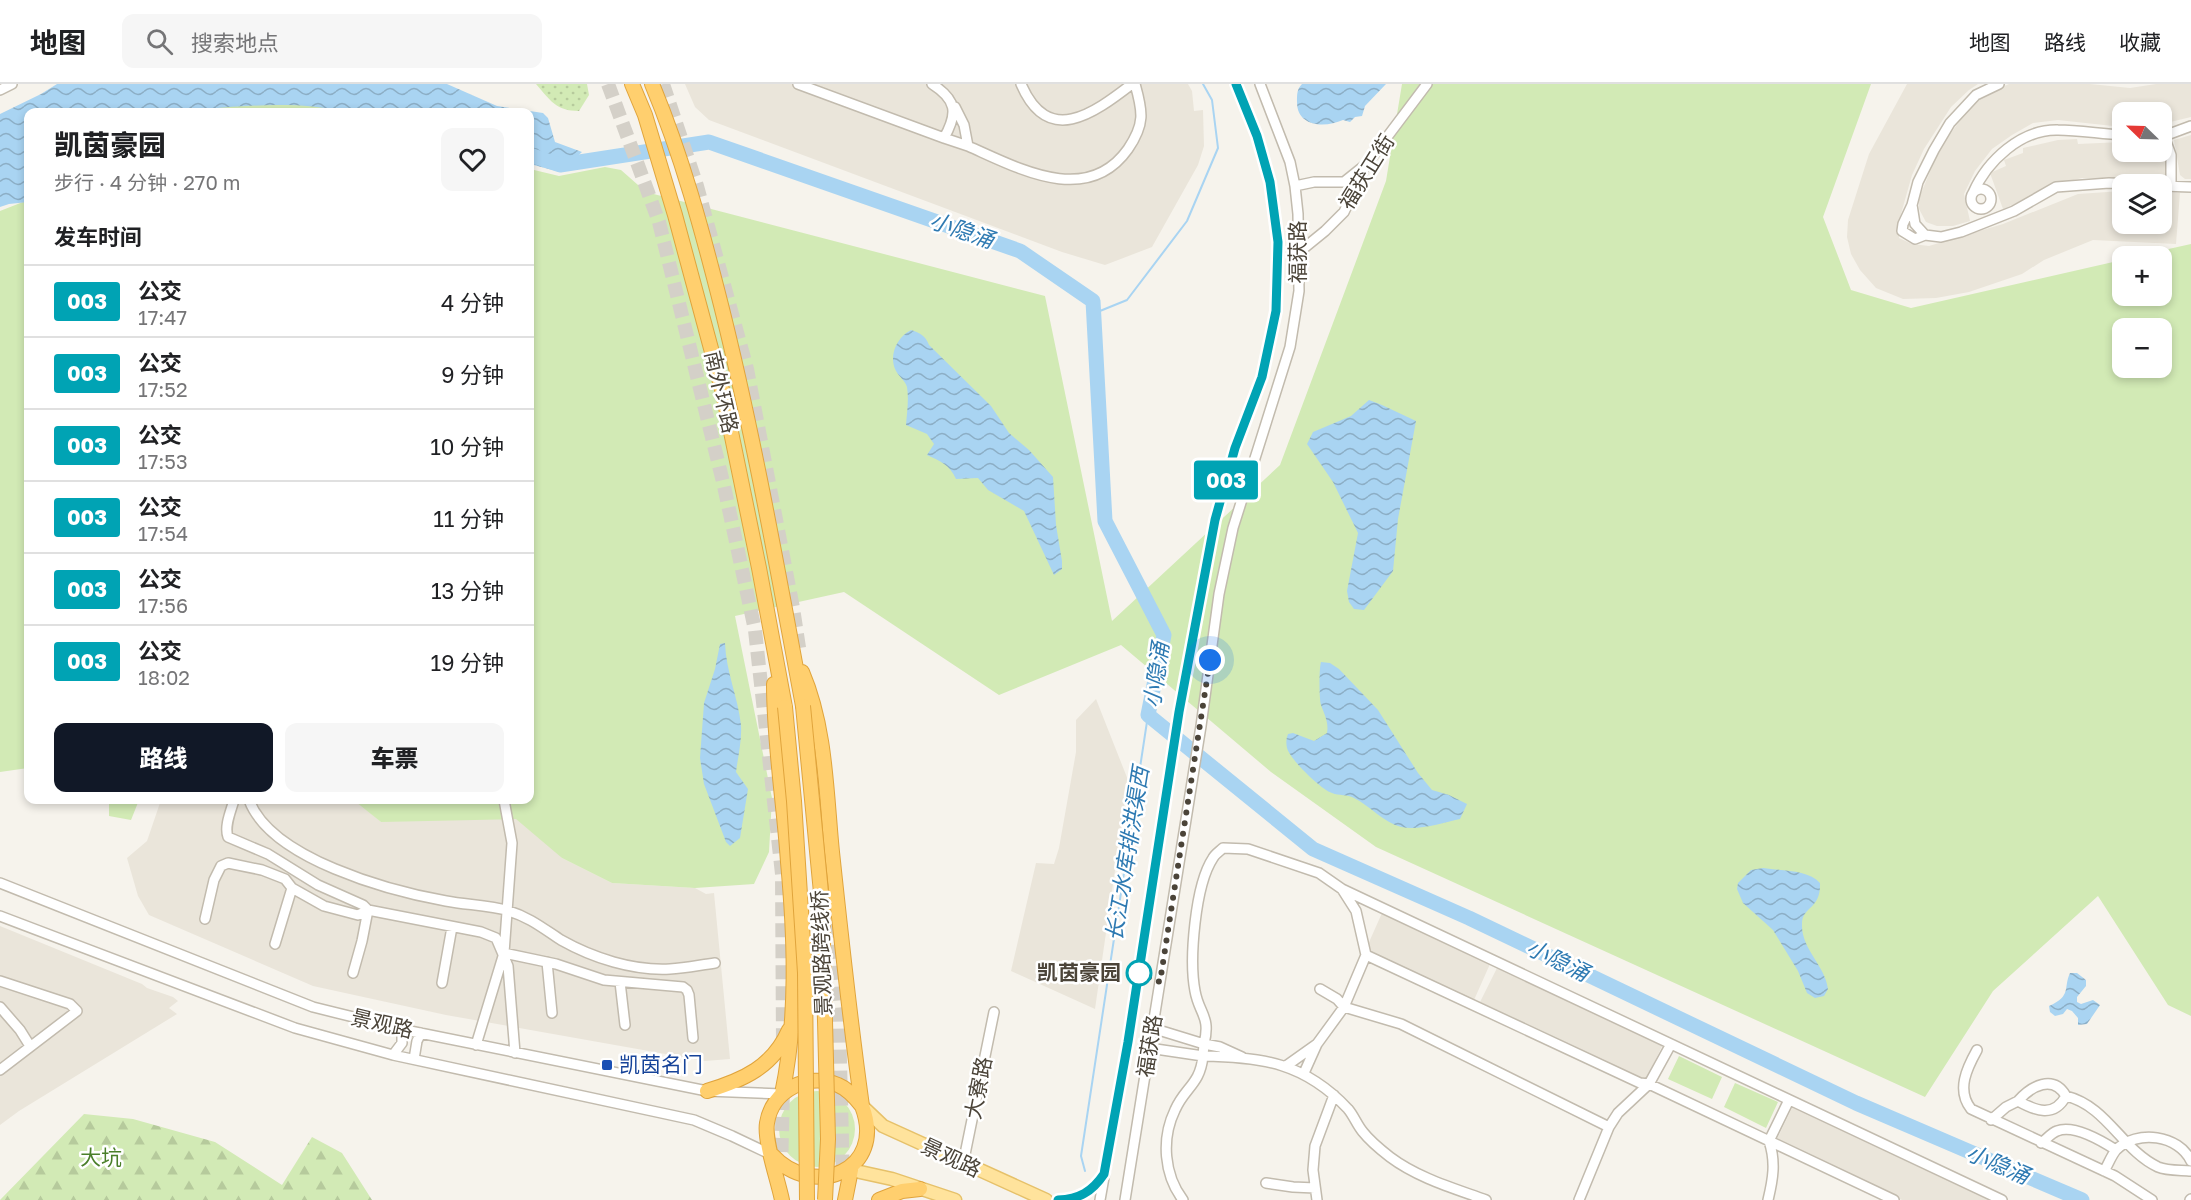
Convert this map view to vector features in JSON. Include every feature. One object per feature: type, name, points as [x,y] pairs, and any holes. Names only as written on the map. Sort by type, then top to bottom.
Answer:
[{"type":"highway","name":"南外环路","points":[[632,84],[645,116],[675,215],[723,393],[785,707]]},
{"type":"highway","name":"南外环路","points":[[652,84],[665,113],[698,211],[744,395],[803,706]]},
{"type":"highway","points":[[772,1155],[781,1168],[793,1177],[808,1182],[823,1182],[838,1178],[851,1170],[862,1155],[868,1132],[867,1119],[862,1106],[845,978],[821,744],[812,695],[792,647]]},
{"type":"highway","points":[[774,648],[774,727],[789,863],[794,998],[791,1046],[782,1094]]},
{"type":"highway","name":"景观路跨线桥","points":[[803,706],[822,903],[828,1139],[825,1200]]},
{"type":"highway","name":"景观路跨线桥","points":[[785,707],[794,801],[805,973],[807,1200]]},
{"type":"highway","points":[[707,1091],[737,1082],[763,1066],[783,1043],[792,1023]]},
{"type":"highway","points":[[782,1200],[767,1140],[767,1123],[772,1108],[782,1094],[794,1086],[809,1081],[825,1081],[846,1089],[862,1106]]},
{"type":"highway","points":[[845,1200],[851,1170]]},
{"type":"highway","points":[[879,1200],[902,1191],[920,1189]]},
{"type":"main road","name":"景观路","points":[[862,1106],[883,1126],[1046,1200]]},
{"type":"main road","name":"景观路","points":[[851,1170],[892,1179],[955,1200]]},
{"type":"street","points":[[0,90],[12,84]]},
{"type":"street","points":[[798,84],[968,146],[1039,175],[1062,180],[1084,179],[1103,174],[1122,158],[1141,124],[1142,109],[1134,84],[1091,112],[1068,120],[1052,119],[1038,111],[1028,100],[1021,84]]},
{"type":"street","points":[[932,84],[952,102],[964,125],[968,146]]},
{"type":"street","name":"福获路","points":[[1100,1200],[1128,1042],[1179,712],[1215,520],[1235,448],[1262,377],[1276,311],[1278,242],[1270,182],[1257,136],[1236,84]]},
{"type":"street","name":"福获路","points":[[1125,1200],[1201,726],[1219,594],[1233,528],[1290,347],[1299,291],[1298,214],[1295,186],[1290,162],[1260,84]]},
{"type":"street","name":"福获正街","points":[[1299,253],[1344,212],[1366,165],[1427,84]]},
{"type":"street","points":[[1999,84],[1976,95],[1950,123],[1918,182],[1902,231],[1915,239],[1925,235],[1941,237],[1961,232],[2014,211],[2056,187],[2112,183]]},
{"type":"street","points":[[944,138],[952,124],[954,112],[952,102]]},
{"type":"street","points":[[2172,133],[2191,126]]},
{"type":"street","points":[[1988,169],[1984,178],[1990,203],[1983,209],[1976,208],[1972,203],[1973,193],[1988,169],[2013,144],[2033,135],[2056,130],[2112,134]]},
{"type":"street","points":[[1295,186],[1314,182],[1344,182],[1366,165]]},
{"type":"street","points":[[2172,186],[2191,187]]},
{"type":"street","points":[[1973,193],[1981,189],[1986,191]]},
{"type":"street","points":[[1912,205],[1915,224],[1925,235]]},
{"type":"street","points":[[233,804],[226,832],[228,837],[268,854],[318,885],[363,905],[368,910],[491,935],[499,943],[508,966],[515,1053]]},
{"type":"street","points":[[251,804],[262,820],[281,839],[315,860],[375,885],[446,902],[508,910],[537,924],[562,940],[606,960],[638,967],[669,969],[715,963]]},
{"type":"street","points":[[476,1045],[504,953],[512,843],[505,804]]},
{"type":"street","points":[[1183,1200],[1172,1183],[1167,1165],[1166,1146],[1175,1109],[1196,1082],[1202,1070],[1207,1031],[1205,1015],[1195,994],[1192,969],[1202,885],[1213,858],[1223,848],[1248,849],[1319,873],[1342,889],[2002,1200]]},
{"type":"street","points":[[205,919],[214,880],[221,866],[228,863],[262,870],[285,879],[292,888],[324,906],[347,913],[362,914],[368,910]]},
{"type":"street","name":"景观路","points":[[0,884],[313,1007],[476,1045],[707,1091],[782,1094]]},
{"type":"street","points":[[275,944],[292,888]]},
{"type":"street","points":[[1304,1073],[1317,1044],[1344,1007],[1366,955],[1356,911],[1342,889]]},
{"type":"street","points":[[353,973],[368,910]]},
{"type":"street","points":[[0,916],[149,971],[295,1029],[393,1055],[694,1120],[772,1155]]},
{"type":"street","points":[[442,983],[452,927]]},
{"type":"street","points":[[504,953],[547,962],[604,980],[683,987],[687,990],[692,1014],[693,1038]]},
{"type":"street","points":[[1366,955],[1640,1083],[1649,1084],[1894,1200]]},
{"type":"street","points":[[547,962],[552,1013]]},
{"type":"street","points":[[0,981],[70,1004],[77,1011],[0,1070]]},
{"type":"street","points":[[620,982],[625,1025]]},
{"type":"street","points":[[1320,989],[1337,999],[1344,1007],[1401,1024],[1609,1127]]},
{"type":"street","points":[[0,1007],[20,1030],[30,1046]]},
{"type":"street","name":"大寮路","points":[[963,1164],[994,1012]]},
{"type":"street","points":[[1152,1028],[1220,1047],[1242,1057]]},
{"type":"street","points":[[393,1055],[402,1043],[402,1029]]},
{"type":"street","points":[[414,1059],[421,1033]]},
{"type":"street","points":[[1286,1066],[1317,1044]]},
{"type":"street","points":[[1579,1200],[1609,1127],[1618,1113],[1649,1084],[1671,1044]]},
{"type":"street","points":[[1149,1048],[1203,1056],[1242,1057],[1286,1066],[1304,1073],[1334,1095],[1350,1112],[1363,1132],[1391,1157],[1430,1180],[1486,1200]]},
{"type":"street","points":[[1977,1050],[1966,1069],[1963,1083],[1966,1103],[1971,1109],[2104,1171],[2133,1186],[2152,1200]]},
{"type":"street","points":[[1991,1120],[2006,1107],[2018,1101],[2032,1087],[2042,1084],[2053,1085],[2062,1089],[2066,1096],[2092,1108],[2112,1124],[2143,1158],[2161,1168],[2191,1170]]},
{"type":"street","points":[[1317,1200],[1313,1170],[1315,1146],[1334,1095]]},
{"type":"street","points":[[2018,1101],[2038,1110],[2049,1110],[2061,1105],[2066,1096]]},
{"type":"street","points":[[1768,1200],[1773,1177],[1774,1156],[1769,1141],[1789,1100]]},
{"type":"street","points":[[2041,1143],[2057,1131],[2076,1130],[2099,1139],[2116,1150]]},
{"type":"street","points":[[2104,1171],[2116,1150],[2127,1142],[2144,1137],[2156,1137],[2181,1148],[2187,1152],[2191,1161]]},
{"type":"street","points":[[1057,1200],[1072,1199],[1090,1191],[1104,1174]]},
{"type":"street","points":[[1266,1184],[1315,1188]]},
{"type":"shaded area","points":[[685,84],[1188,84],[1192,91],[1194,111],[1203,110],[1204,146],[1198,165],[1152,247],[1105,265],[1062,252],[709,120],[695,107]]},
{"type":"shaded area","points":[[1907,84],[1978,84],[1951,107],[1924,149],[1912,175],[1899,221],[1899,238],[1912,244],[1929,246],[2003,224],[2078,194],[2112,192],[2112,234],[2172,234],[2172,193],[2180,193],[2176,244],[2093,240],[2044,260],[2022,274],[1969,292],[1936,298],[1903,299],[1876,288],[1860,270],[1851,254],[1847,237],[1848,220],[1869,154]]},
{"type":"shaded area","points":[[2009,84],[2090,84],[2130,88],[2156,84],[2191,84],[2191,117],[2172,122],[2172,102],[2112,102],[2112,126],[2058,120],[2033,123],[1992,149],[1975,171],[1964,194],[1970,221],[1953,226],[1937,226],[1926,222],[1919,209],[1919,198],[1940,148],[1972,104],[1984,95]]},
{"type":"shaded area","points":[[2191,135],[2191,179],[2185,179],[2180,175],[2174,140]]},
{"type":"shaded area","points":[[2077,139],[2078,144],[2112,142],[2112,162],[2166,162],[2167,174],[2112,174],[2112,179],[2082,178],[2065,182],[2003,209],[1990,173],[2006,166],[2004,160],[2023,153],[2023,148],[2058,140]]},
{"type":"shaded area","points":[[1096,699],[1128,780],[1095,1009],[1011,971],[1036,863],[1054,864],[1059,848],[1076,752],[1076,720]]},
{"type":"shaded area","name":"凯茵名门","points":[[160,804],[361,804],[381,822],[487,804],[515,804],[562,858],[612,883],[695,888],[706,894],[714,893],[730,1059],[705,1061],[446,1015],[313,986],[149,915],[138,896],[127,858],[147,841]]},
{"type":"shaded area","points":[[1382,913],[1490,964],[1474,1000],[1366,949]]},
{"type":"shaded area","points":[[0,926],[178,1001],[169,1008],[177,1014],[0,1125]]},
{"type":"shaded area","points":[[1497,968],[1663,1044],[1646,1080],[1480,1002]]},
{"type":"shaded area","points":[[1794,1104],[1996,1200],[1902,1200],[1776,1141]]},
{"type":"green space","points":[[536,84],[587,84],[589,95],[579,111],[565,109],[554,104]]},
{"type":"green space","points":[[1402,84],[1871,84],[1823,217],[1851,290],[1911,308],[2112,262],[2112,306],[2172,306],[2172,248],[2191,244],[2191,1016],[2168,1005],[2098,896],[1993,991],[1925,1097],[1376,847],[1271,772],[1121,645],[999,695],[844,592],[735,616],[772,798],[769,852],[754,884],[695,888],[612,883],[562,858],[516,819],[381,822],[358,804],[534,804],[534,170],[559,176],[605,167],[621,170],[646,192],[1045,296],[1112,621],[1280,465],[1386,181]]},
{"type":"green space","points":[[294,90],[351,108],[179,108]]},
{"type":"green space","points":[[24,202],[24,769],[0,772],[0,211]]},
{"type":"green space","points":[[109,804],[137,804],[131,820],[109,816]]},
{"type":"green space","points":[[1679,1056],[1722,1077],[1712,1099],[1668,1079]]},
{"type":"green space","points":[[1735,1083],[1778,1102],[1766,1128],[1724,1107]]},
{"type":"green space","points":[[810,1091],[824,1091],[838,1097],[849,1108],[855,1122],[852,1144],[844,1156],[824,1167],[810,1167],[796,1161],[785,1150],[779,1136],[779,1122],[785,1108],[796,1097]]},
{"type":"green space","name":"大坑","points":[[84,1114],[133,1119],[215,1142],[282,1185],[312,1137],[342,1153],[372,1200],[0,1200]]},
{"type":"water","points":[[57,84],[447,84],[497,106],[510,108],[323,108],[278,105],[217,108],[24,108],[24,202],[0,207],[0,114]]},
{"type":"water","points":[[1302,84],[1386,84],[1365,106],[1362,116],[1355,117],[1350,122],[1343,120],[1321,124],[1307,121],[1298,110],[1297,94]]},
{"type":"water","points":[[534,112],[543,113],[548,118],[555,142],[582,152],[560,172],[534,165]]},
{"type":"water","points":[[911,330],[920,333],[929,345],[991,406],[1009,433],[1029,450],[1053,477],[1056,525],[1062,561],[1062,569],[1054,575],[1024,511],[988,490],[978,478],[956,479],[948,467],[927,455],[934,444],[927,434],[906,425],[907,387],[896,371],[893,359],[898,342]]},
{"type":"water","points":[[1369,400],[1416,421],[1398,519],[1393,571],[1364,610],[1354,609],[1349,602],[1347,591],[1358,533],[1333,482],[1307,444],[1313,432],[1351,416]]},
{"type":"water","points":[[725,643],[741,725],[736,772],[748,789],[740,838],[730,846],[726,842],[704,784],[700,758],[704,703],[720,644]]},
{"type":"water","points":[[1321,662],[1330,663],[1339,669],[1378,710],[1418,773],[1432,790],[1467,804],[1460,819],[1423,827],[1401,827],[1354,798],[1327,790],[1299,766],[1287,748],[1288,734],[1293,733],[1314,741],[1327,733],[1327,722],[1320,697]]},
{"type":"water","points":[[1763,868],[1801,873],[1815,878],[1820,883],[1818,898],[1805,914],[1802,924],[1805,941],[1826,980],[1828,989],[1824,996],[1815,998],[1807,993],[1798,971],[1773,930],[1743,903],[1737,889],[1738,883],[1751,870]]},
{"type":"water","points":[[2070,973],[2077,973],[2086,980],[2086,986],[2077,997],[2077,1002],[2081,1004],[2093,1000],[2100,1005],[2087,1024],[2078,1025],[2078,1018],[2067,1009],[2063,1014],[2055,1016],[2050,1012],[2049,1006],[2064,995]]},
{"type":"waterway","points":[[1095,313],[1127,300],[1187,221],[1218,148],[1212,100],[1203,84]]},
{"type":"waterway","name":"小隐涌","points":[[534,156],[560,165],[709,142],[1020,251],[1093,301],[1105,521],[1164,635],[1148,715],[1313,849],[1469,918],[1856,1103],[2082,1200]]},
{"type":"waterway","name":"长江水库排洪渠西","points":[[1085,1171],[1081,1156],[1148,715]]},
{"type":"tunnel","points":[[608,84],[659,222],[724,486],[755,630],[782,874],[783,1044]]},
{"type":"tunnel","points":[[663,84],[697,186],[747,369],[800,654]]},
{"type":"tunnel","points":[[812,736],[818,775],[839,1021],[843,1180]]},
{"type":"tunnel","points":[[781,1173],[783,1087]]},
{"type":"bus line","name":"003","points":[[1058,1200],[1072,1199],[1090,1191],[1104,1174],[1128,1042],[1179,712],[1215,520],[1235,448],[1262,377],[1276,311],[1278,242],[1270,182],[1257,136],[1236,84]]},
{"type":"place","name":"凯茵豪园","points":[[1139,973]]},
{"type":"place","name":"凯茵名门","points":[[607,1065]]},
{"type":"route","points":[[1139,973],[1160,982],[1210,660]]}]
